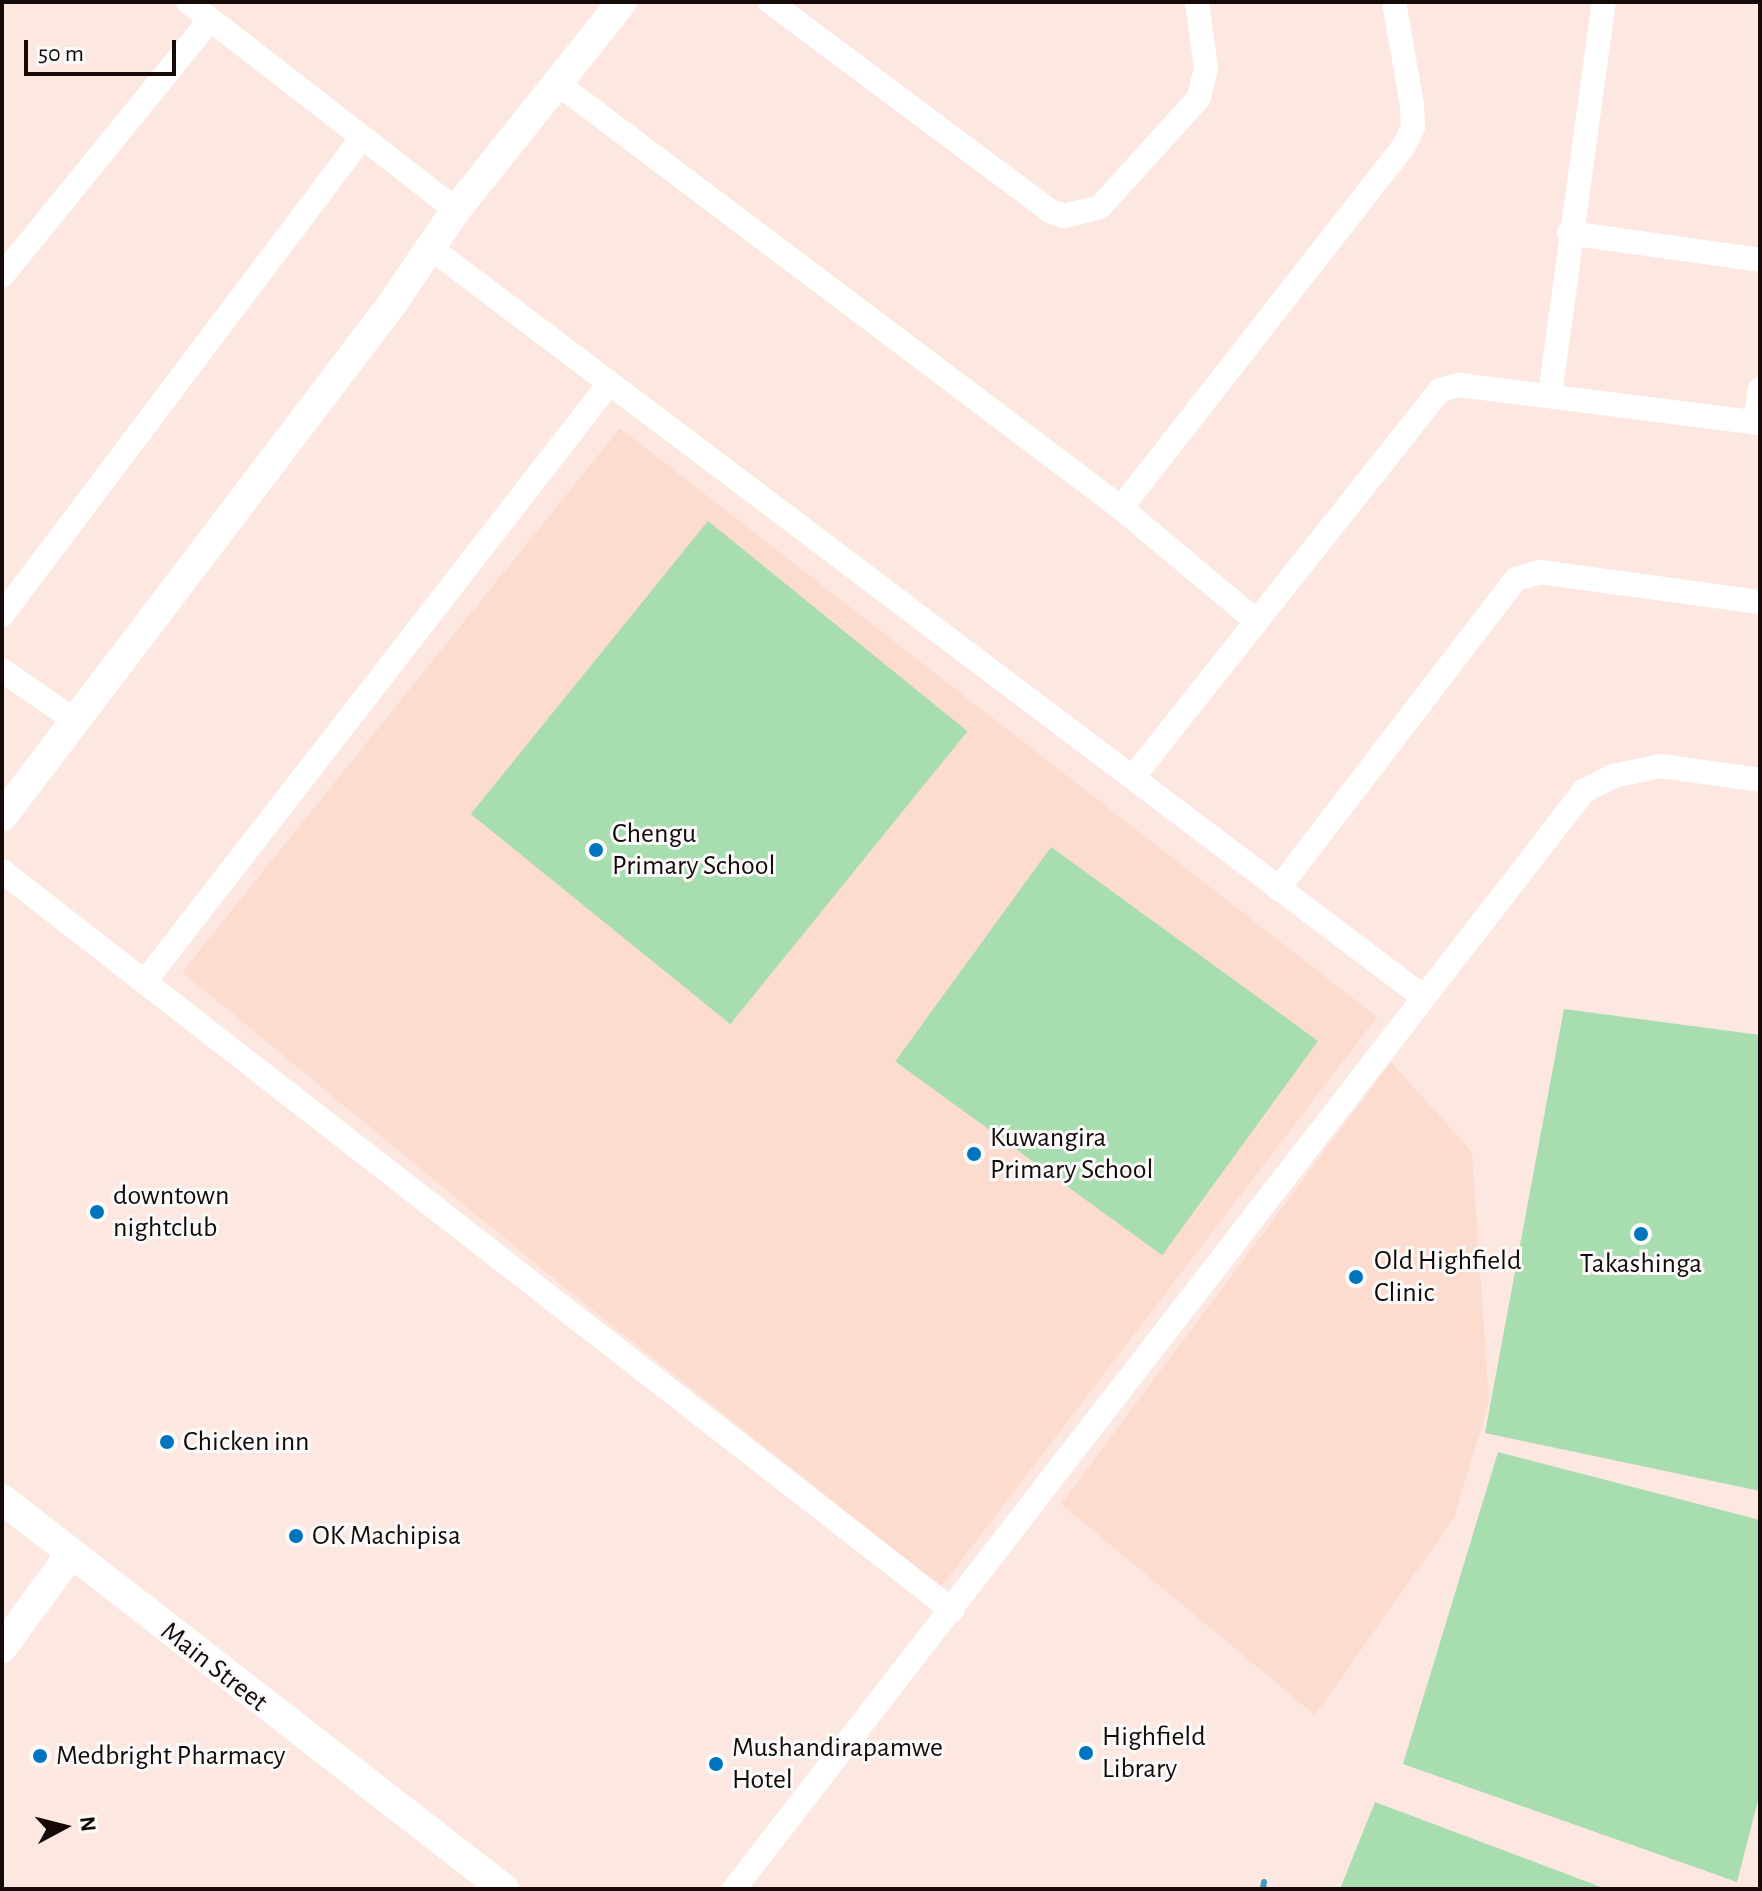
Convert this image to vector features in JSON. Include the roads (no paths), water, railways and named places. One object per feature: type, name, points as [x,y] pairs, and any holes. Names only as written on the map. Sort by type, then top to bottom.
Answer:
[{"type":"street","points":[[188,2],[456,210]]},
{"type":"street","points":[[2,817],[432,249],[456,210],[622,2]]},
{"type":"street","points":[[770,2],[1064,216],[1100,207],[1199,98],[1206,68],[1197,2]]},
{"type":"street","points":[[1121,508],[1404,146],[1413,127],[1412,105],[1394,2]]},
{"type":"street","points":[[1550,395],[1569,233],[1604,2]]},
{"type":"street","points":[[2,276],[210,20]]},
{"type":"street","points":[[557,83],[1121,508],[1255,620]]},
{"type":"street","points":[[2,615],[361,139]]},
{"type":"street","points":[[1569,233],[1760,260]]},
{"type":"street","points":[[432,249],[608,385],[1134,776],[1422,996]]},
{"type":"street","points":[[146,980],[608,385]]},
{"type":"street","points":[[1134,776],[1440,390],[1459,385],[1758,423],[1760,389]]},
{"type":"street","points":[[1278,889],[1516,579],[1540,572],[1760,602]]},
{"type":"street","points":[[2,670],[74,720]]},
{"type":"street","points":[[734,1889],[952,1610],[1422,996],[1584,791],[1613,776],[1661,766],[1760,780]]},
{"type":"street","points":[[2,871],[952,1610]]},
{"type":"street","name":"Main Street","points":[[2,1499],[70,1555],[504,1889]]},
{"type":"street","points":[[2,1648],[70,1555]]},
{"type":"waterway","points":[[1263,1889],[1264,1882]]},
{"type":"place","name":"Chengu Primary School","points":[[596,850]]},
{"type":"place","name":"Kuwangira Primary School","points":[[974,1154]]},
{"type":"place","name":"downtown nightclub","points":[[97,1212]]},
{"type":"place","name":"Takashinga","points":[[1641,1234]]},
{"type":"place","name":"Old Highfield Clinic","points":[[1356,1277]]},
{"type":"place","name":"Chicken inn","points":[[167,1442]]},
{"type":"place","name":"OK Machipisa","points":[[296,1536]]},
{"type":"place","name":"Highfield Library","points":[[1086,1753]]},
{"type":"place","name":"Medbright Pharmacy","points":[[40,1756]]},
{"type":"place","name":"Mushandirapamwe Hotel","points":[[716,1764]]}]
